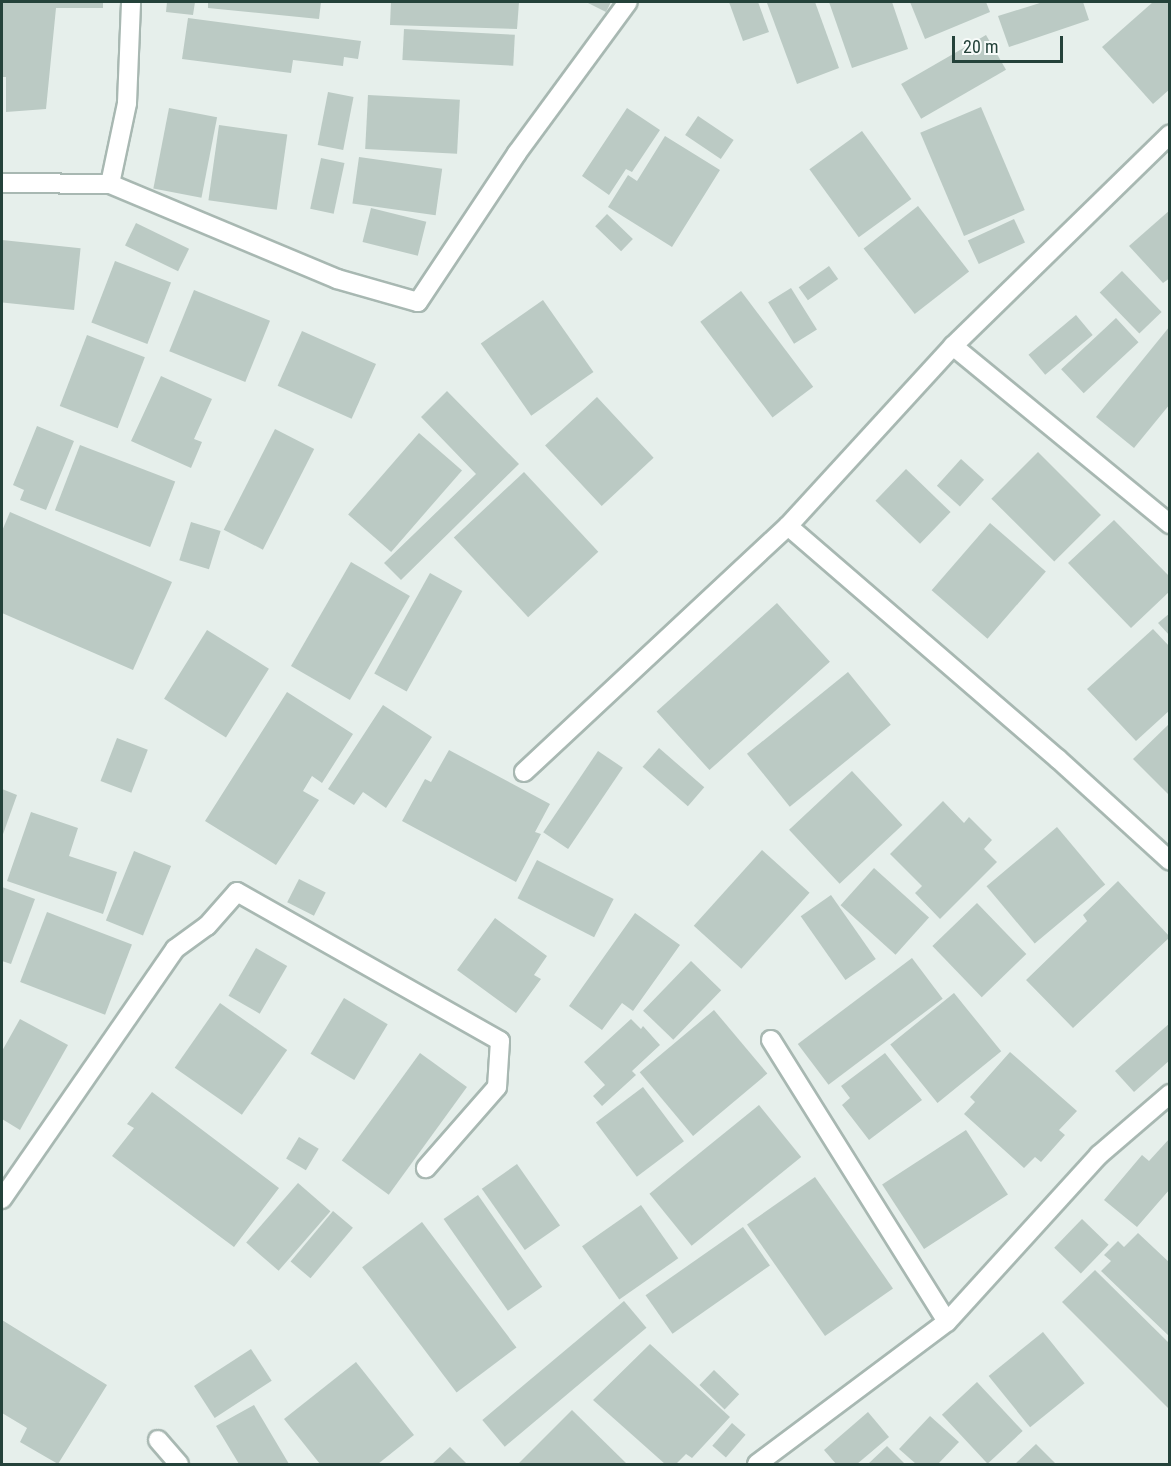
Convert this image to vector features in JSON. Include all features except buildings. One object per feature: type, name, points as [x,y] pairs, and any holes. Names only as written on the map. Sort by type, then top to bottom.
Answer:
[{"type":"street","points":[[110,184],[127,104],[131,2]]},
{"type":"street","points":[[2,183],[110,184],[337,279],[418,302],[517,153],[628,2]]},
{"type":"street","points":[[524,772],[788,526],[953,346],[1170,134]]},
{"type":"street","points":[[953,346],[1170,524]]},
{"type":"street","points":[[788,526],[1058,759],[1170,861]]},
{"type":"street","points":[[2,1199],[175,949],[207,926],[237,892],[500,1041],[497,1087],[426,1168]]},
{"type":"street","points":[[771,1040],[947,1322]]},
{"type":"street","points":[[757,1464],[947,1322],[1099,1155],[1170,1094]]},
{"type":"street","points":[[158,1440],[179,1464]]}]
